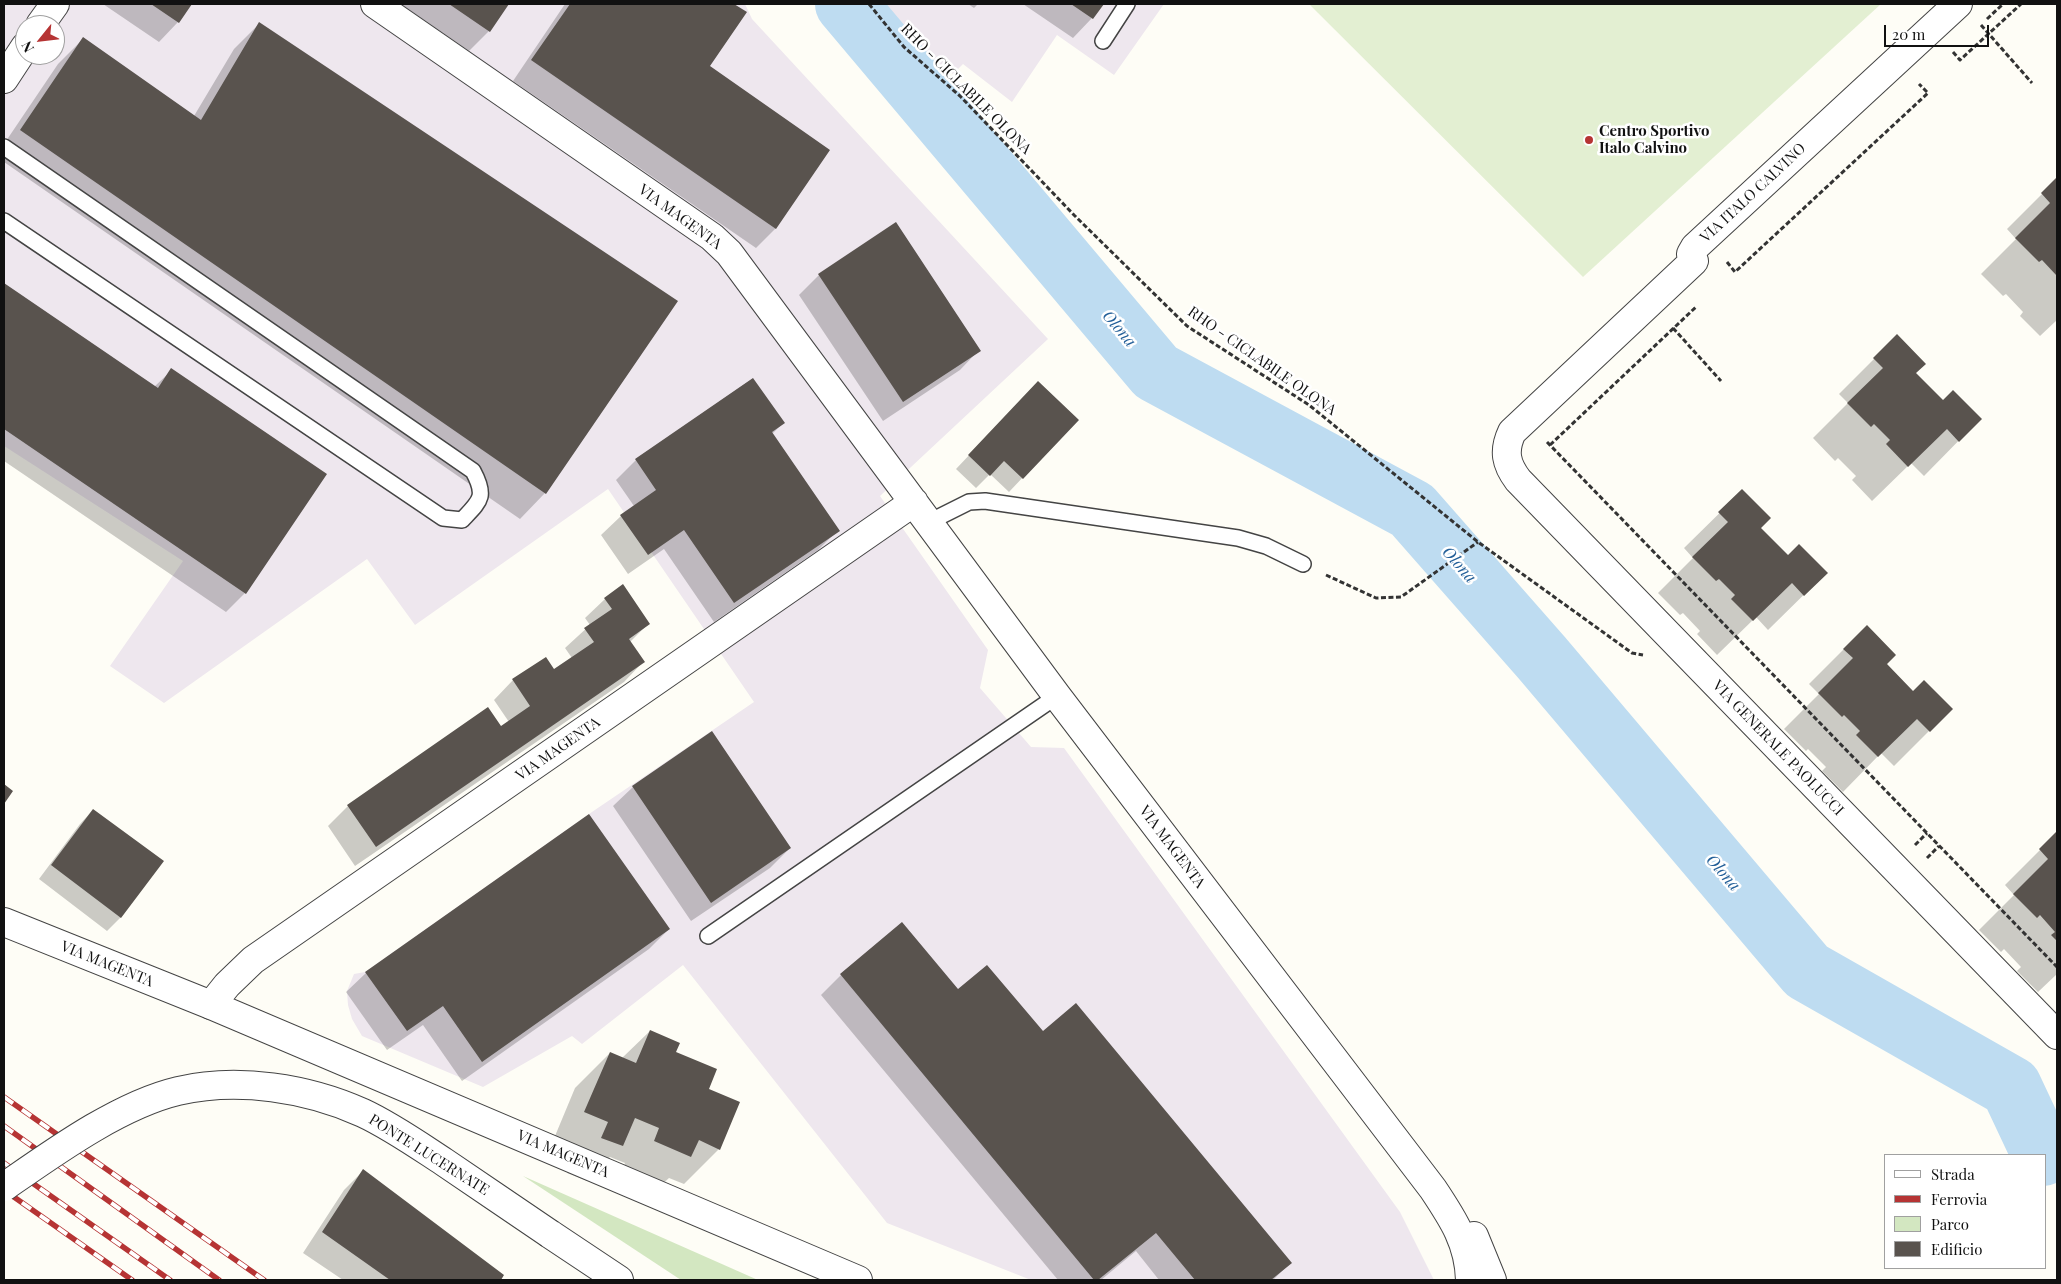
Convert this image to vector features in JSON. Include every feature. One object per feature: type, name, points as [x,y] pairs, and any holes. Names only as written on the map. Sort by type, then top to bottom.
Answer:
[{"type":"street","points":[[47,15],[54,4]]},
{"type":"street","name":"VIA MAGENTA","points":[[375,4],[712,237],[729,253],[1056,696],[1433,1188],[1459,1229],[1470,1264],[1470,1280]]},
{"type":"street","name":"VIA ITALO CALVINO","points":[[1506,456],[1507,443],[1512,432],[1694,261],[1691,254],[1695,247],[1966,11]]},
{"type":"street","points":[[4,78],[15,62]]},
{"type":"street","name":"VIA GENERALE PAOLUCCI","points":[[1506,456],[1508,467],[1518,480],[2057,1036]]},
{"type":"street","name":"VIA MAGENTA","points":[[211,1005],[227,985],[253,960],[922,512]]},
{"type":"street","name":"VIA MAGENTA","points":[[4,922],[211,1005],[858,1280]]},
{"type":"street","name":"PONTE LUCERNATE","points":[[4,1188],[40,1161],[130,1108],[178,1091],[214,1086],[251,1086],[313,1096],[364,1113],[414,1142],[619,1280]]},
{"type":"street","name":"VIA MAGENTA","points":[[1433,1188],[1468,1221],[1492,1280]]},
{"type":"lane","points":[[1103,41],[1127,4]]},
{"type":"lane","points":[[4,147],[473,472],[482,487],[478,503],[462,520],[443,518],[4,221]]},
{"type":"lane","points":[[922,512],[969,502],[985,502],[1238,538],[1266,546],[1303,564]]},
{"type":"lane","points":[[708,936],[1056,696]]},
{"type":"path","name":"RHO - CICLABILE OLONA","points":[[869,4],[904,47],[960,96],[1074,215],[1187,326],[1309,405],[1478,542],[1632,653],[1644,655],[1668,634]]},
{"type":"path","points":[[1953,51],[1960,60],[2021,4]]},
{"type":"path","points":[[1966,11],[2032,83]]},
{"type":"path","points":[[1726,262],[1735,272],[1928,93],[1918,83]]},
{"type":"path","points":[[1550,445],[1703,300]]},
{"type":"path","points":[[1650,302],[1721,382]]},
{"type":"path","points":[[1541,435],[2057,967]]},
{"type":"path","points":[[1303,564],[1376,598],[1401,597],[1478,542]]},
{"type":"shaded area","points":[[4,4],[745,4],[752,19],[1048,339],[880,496],[988,650],[980,688],[1031,747],[1064,748],[1400,1212],[1434,1280],[1031,1280],[887,1223],[683,965],[582,1044],[572,1036],[483,1087],[362,1036],[352,1019],[348,1005],[347,991],[354,974],[365,972],[589,814],[754,702],[608,489],[415,625],[367,559],[164,703],[110,666],[183,561],[4,446]]},
{"type":"shaded area","points":[[880,4],[1164,4],[1114,75],[1057,35],[1012,102],[963,64],[953,74],[910,42]]},
{"type":"green space","name":"Centro Sportivo Italo Calvino","points":[[1309,4],[1881,4],[1583,277]]},
{"type":"green space","points":[[523,1176],[758,1280],[681,1280]]},
{"type":"building","points":[[151,4],[192,4],[179,23]]},
{"type":"building","points":[[449,4],[509,4],[490,32]]},
{"type":"building","points":[[570,4],[734,4],[747,12],[710,66],[830,150],[776,229],[531,60]]},
{"type":"building","points":[[1071,4],[1104,4],[1093,19]]},
{"type":"building","points":[[259,22],[678,301],[546,494],[20,130],[83,37],[201,120]]},
{"type":"building","points":[[2057,177],[2057,276],[2042,260],[2039,262],[2015,238],[2050,203],[2041,193]]},
{"type":"building","points":[[896,222],[981,351],[903,402],[818,274]]},
{"type":"building","points":[[4,283],[158,388],[171,368],[327,474],[246,594],[4,429]]},
{"type":"building","points":[[1897,334],[1926,364],[1916,373],[1943,400],[1953,390],[1982,419],[1959,442],[1947,429],[1908,467],[1886,444],[1890,440],[1874,424],[1871,427],[1847,403],[1883,368],[1873,358]]},
{"type":"building","points":[[753,378],[785,423],[772,432],[840,531],[734,603],[684,530],[648,555],[620,515],[656,490],[635,459]]},
{"type":"building","points":[[1038,381],[1079,420],[1023,479],[1004,461],[990,476],[968,455]]},
{"type":"building","points":[[1742,489],[1771,518],[1761,528],[1788,555],[1799,544],[1828,573],[1804,596],[1792,583],[1753,621],[1731,599],[1735,595],[1719,579],[1716,581],[1692,557],[1728,522],[1718,512]]},
{"type":"building","points":[[623,584],[650,624],[629,639],[645,662],[376,847],[347,805],[488,707],[501,726],[530,706],[512,679],[546,657],[554,669],[594,642],[584,628],[612,609],[604,598]]},
{"type":"building","points":[[1867,625],[1896,655],[1887,664],[1913,691],[1924,680],[1953,709],[1930,732],[1917,719],[1878,757],[1856,735],[1860,731],[1844,715],[1842,717],[1818,693],[1853,658],[1843,649]]},
{"type":"building","points":[[712,731],[791,848],[711,903],[632,786]]},
{"type":"building","points":[[4,784],[13,791],[4,804]]},
{"type":"building","points":[[93,809],[164,861],[121,918],[51,865]]},
{"type":"building","points":[[589,814],[670,929],[482,1062],[443,1006],[407,1031],[365,972]]},
{"type":"building","points":[[2057,831],[2057,941],[2051,935],[2055,932],[2040,915],[2037,918],[2013,894],[2048,859],[2039,849]]},
{"type":"building","points":[[902,922],[958,989],[987,965],[1043,1031],[1076,1003],[1292,1263],[1271,1280],[1195,1280],[1156,1233],[1098,1280],[1094,1280],[840,974]]},
{"type":"building","points":[[650,1030],[680,1043],[676,1052],[717,1069],[709,1089],[740,1102],[720,1150],[699,1140],[691,1157],[654,1141],[659,1128],[635,1118],[623,1146],[601,1138],[608,1122],[584,1112],[610,1052],[636,1063]]},
{"type":"building","points":[[363,1169],[504,1275],[501,1280],[390,1280],[322,1232]]},
{"type":"waterway","name":"Olona","points":[[846,4],[1156,372],[1412,510],[1542,658],[1807,971],[2011,1087],[2043,1154]]},
{"type":"railway","points":[[4,1097],[264,1280]]},
{"type":"railway","points":[[4,1126],[219,1280]]},
{"type":"railway","points":[[4,1163],[170,1280]]},
{"type":"railway","points":[[4,1190],[132,1280]]},
{"type":"place","name":"Centro Sportivo Italo Calvino","points":[[1589,140]]}]
